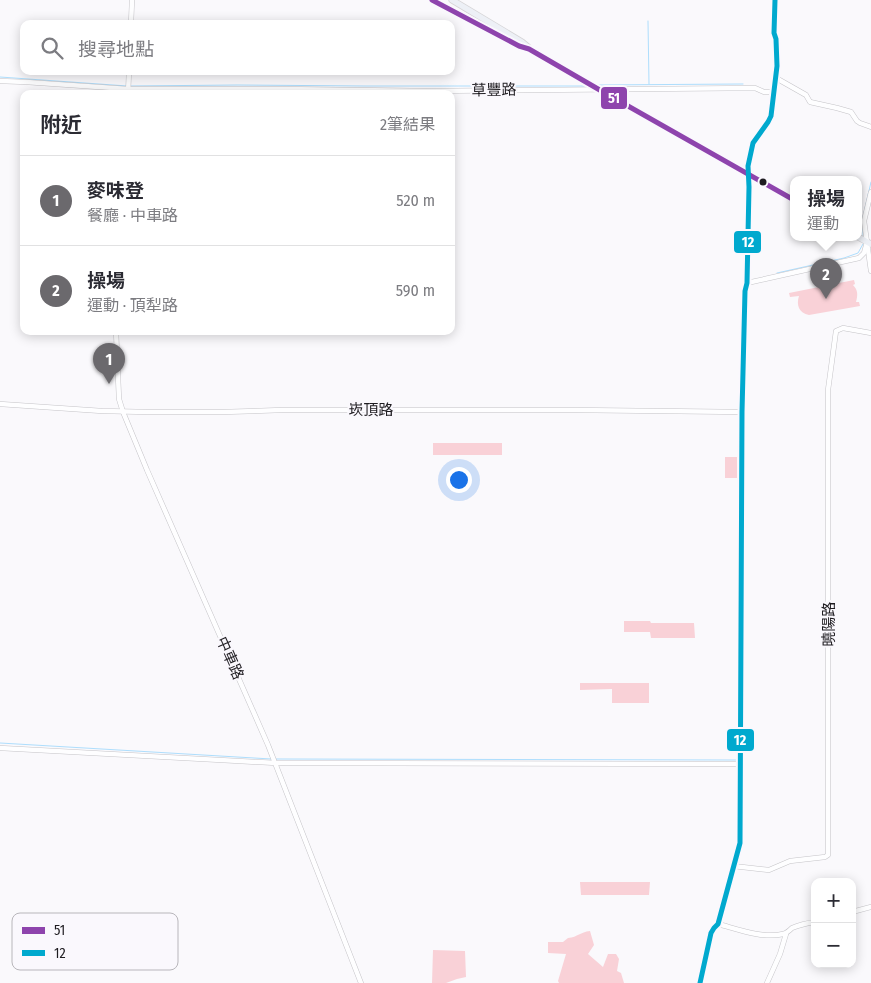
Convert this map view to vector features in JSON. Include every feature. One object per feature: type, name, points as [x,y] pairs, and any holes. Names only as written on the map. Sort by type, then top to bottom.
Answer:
[{"type":"main road","points":[[432,0],[519,46],[529,49],[790,198]]},
{"type":"main road","points":[[452,0],[522,42],[529,49]]},
{"type":"street","points":[[131,20],[132,0]]},
{"type":"street","points":[[700,983],[711,933],[718,924],[740,843],[742,412],[745,291],[747,283],[748,166],[752,143],[772,116],[778,66],[774,33],[775,0]]},
{"type":"street","points":[[128,90],[129,75]]},
{"type":"street","points":[[776,78],[806,95],[810,102],[851,112],[860,124],[871,126]]},
{"type":"street","name":"草豐路","points":[[0,81],[115,90]]},
{"type":"street","name":"草豐路","points":[[455,91],[755,88],[764,92],[775,92]]},
{"type":"street","name":"草豐路","points":[[205,90],[351,90]]},
{"type":"street","points":[[871,192],[864,221],[869,243],[871,271]]},
{"type":"street","points":[[747,283],[859,258],[869,243]]},
{"type":"street","name":"曉陽路","points":[[733,866],[769,870],[790,861],[809,860],[828,855],[828,390],[836,331],[843,328],[871,333]]},
{"type":"street","name":"中車路","points":[[116,335],[119,399],[123,412],[276,763],[361,983]]},
{"type":"street","name":"崁頂路","points":[[0,404],[123,412],[556,410],[742,412]]},
{"type":"street","points":[[0,748],[276,763],[741,764]]},
{"type":"street","points":[[856,911],[871,907]]},
{"type":"street","points":[[718,924],[767,936],[786,934],[794,928],[812,923]]},
{"type":"street","points":[[767,983],[780,954],[786,934]]},
{"type":"shaded area","points":[[854,280],[855,284],[853,285],[857,293],[856,302],[859,302],[860,306],[809,315],[799,308],[799,296],[790,297],[789,293]]},
{"type":"shaded area","points":[[433,443],[502,443],[502,455],[433,455]]},
{"type":"shaded area","points":[[725,457],[737,457],[737,478],[725,478]]},
{"type":"shaded area","points":[[624,621],[694,623],[695,638],[651,638],[650,632],[624,632]]},
{"type":"shaded area","points":[[580,683],[649,683],[649,703],[612,703],[612,689],[580,690]]},
{"type":"shaded area","points":[[580,882],[650,882],[649,895],[581,895]]},
{"type":"shaded area","points":[[590,931],[594,945],[588,954],[603,967],[608,954],[616,954],[619,959],[617,971],[621,973],[624,983],[559,983],[566,954],[548,953],[548,942],[563,942],[568,938]]},
{"type":"shaded area","points":[[433,950],[465,951],[466,977],[446,983],[432,983]]},
{"type":"waterway","points":[[648,21],[649,84]]},
{"type":"waterway","points":[[0,77],[127,86]]},
{"type":"waterway","points":[[596,85],[743,84]]},
{"type":"waterway","points":[[131,86],[587,86]]},
{"type":"waterway","points":[[863,217],[871,182]]},
{"type":"waterway","points":[[863,229],[863,237]]},
{"type":"waterway","points":[[777,273],[844,258],[858,253],[863,244]]},
{"type":"waterway","points":[[0,743],[271,759]]},
{"type":"waterway","points":[[275,759],[736,760]]},
{"type":"transit line","name":"51","points":[[432,0],[519,46],[529,49],[790,198]]},
{"type":"transit line","name":"12","points":[[700,983],[711,933],[718,924],[740,843],[742,412],[745,291],[747,283],[748,166],[753,143],[771,116],[777,66],[774,33],[775,0]]},
{"type":"place","name":"操場","points":[[826,299]]},
{"type":"place","name":"麥味登","points":[[109,384]]}]
